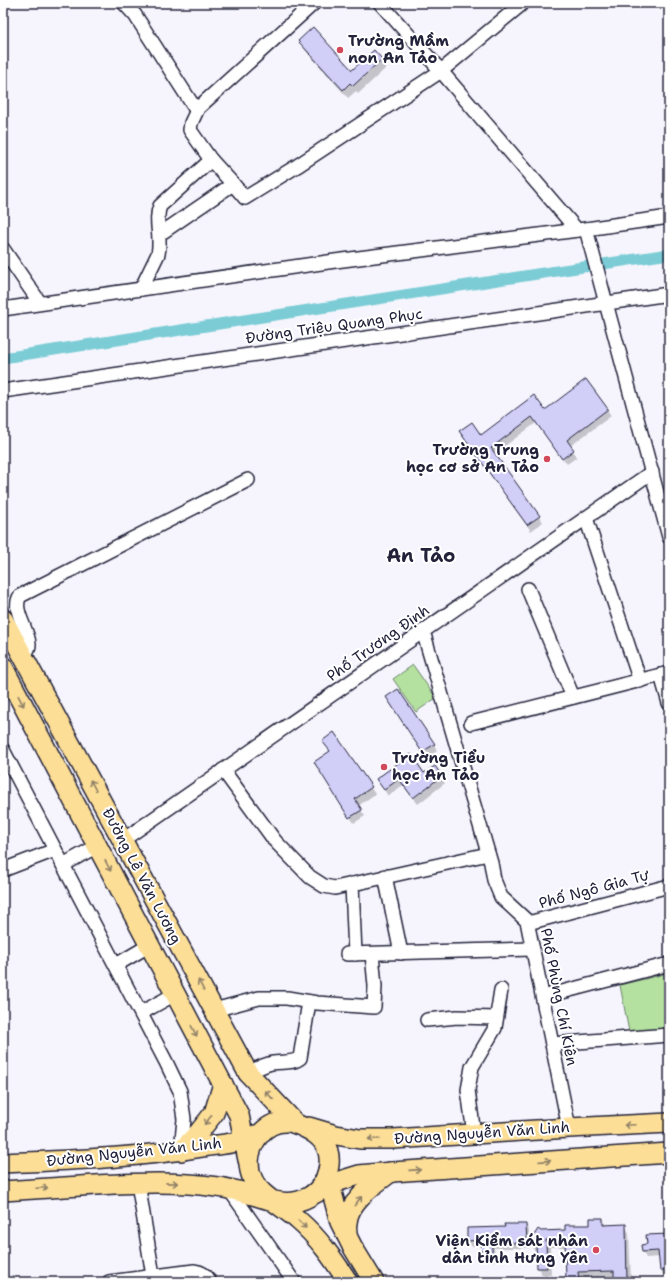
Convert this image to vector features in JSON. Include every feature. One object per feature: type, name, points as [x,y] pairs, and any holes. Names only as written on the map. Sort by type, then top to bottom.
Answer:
[{"type":"highway","name":"Đường Lê Văn Lương","points":[[3,619],[248,1073],[296,1124]]},
{"type":"highway","name":"Đường Lê Văn Lương","points":[[3,667],[239,1115],[249,1167]]},
{"type":"highway","points":[[181,1151],[214,1113],[223,1084]]},
{"type":"highway","points":[[348,1282],[329,1252],[298,1220],[261,1191],[253,1180],[249,1167],[249,1154],[254,1142],[262,1132],[273,1125],[286,1122],[296,1124],[320,1137],[328,1154],[329,1179],[340,1222],[374,1282]]},
{"type":"highway","name":"Đường Nguyễn Văn Linh","points":[[296,1124],[336,1135],[360,1139],[393,1139],[669,1123]]},
{"type":"highway","name":"Đường Nguyễn Văn Linh","points":[[3,1163],[60,1161],[181,1151],[244,1141],[262,1132]]},
{"type":"highway","points":[[272,1200],[285,1203],[299,1202],[311,1196],[329,1179],[359,1175],[669,1153]]},
{"type":"highway","points":[[347,1236],[347,1222],[353,1207],[367,1190],[392,1172]]},
{"type":"highway","name":"Đường Nguyễn Văn Linh","points":[[3,1191],[138,1183],[180,1184],[229,1189],[272,1200]]},
{"type":"street","points":[[124,3],[135,15],[196,110]]},
{"type":"street","points":[[314,3],[198,108],[191,123],[190,130],[211,160],[245,198],[297,166],[442,71],[523,3]]},
{"type":"street","points":[[380,3],[582,229],[591,247],[669,537]]},
{"type":"street","points":[[141,289],[158,254],[160,234],[158,213],[160,206],[211,160]]},
{"type":"street","points":[[160,234],[233,184]]},
{"type":"street","points":[[3,309],[335,261],[669,217]]},
{"type":"street","points":[[3,249],[40,303]]},
{"type":"street","name":"Đường Triệu Quang Phục","points":[[3,391],[669,294]]},
{"type":"street","name":"Phố Trương Định","points":[[122,840],[652,472]]},
{"type":"street","points":[[23,656],[28,651],[29,643],[19,614],[18,603],[20,596],[248,480]]},
{"type":"street","points":[[586,518],[640,681]]},
{"type":"street","points":[[528,589],[573,697]]},
{"type":"street","name":"Phố Phùng Chí Kiên","points":[[423,631],[488,854],[494,880],[502,897],[528,921],[569,1128]]},
{"type":"street","points":[[472,723],[665,674],[669,703]]},
{"type":"street","points":[[3,750],[7,770],[55,850],[141,1013],[180,1091],[184,1119],[181,1151]]},
{"type":"street","points":[[223,770],[275,841],[310,877],[324,886],[335,888],[488,854]]},
{"type":"street","points":[[63,865],[97,846]]},
{"type":"street","points":[[3,870],[55,850]]},
{"type":"street","points":[[385,876],[401,953]]},
{"type":"street","points":[[352,884],[351,954],[533,949]]},
{"type":"street","name":"Phố Ngô Gia Tự","points":[[528,923],[669,886]]},
{"type":"street","points":[[116,965],[150,945]]},
{"type":"street","points":[[214,1010],[259,998],[287,998],[340,1006],[374,1007],[375,986],[372,954]]},
{"type":"street","points":[[543,997],[669,964]]},
{"type":"street","points":[[474,1134],[468,1090],[472,1067],[494,1028],[501,990]]},
{"type":"street","points":[[141,1013],[175,994]]},
{"type":"street","points":[[248,1073],[262,1066],[273,1063],[297,1061],[300,1058],[309,1002]]},
{"type":"street","points":[[427,1020],[457,1017],[496,1018]]},
{"type":"street","points":[[552,1044],[669,1035]]},
{"type":"street","points":[[138,1183],[154,1279]]},
{"type":"street","points":[[229,1189],[294,1282]]},
{"type":"street","points":[[109,1282],[154,1279],[194,1271],[201,1272],[208,1277],[210,1282]]},
{"type":"green space","points":[[413,665],[436,698],[416,712],[393,679]]},
{"type":"green space","points":[[669,973],[669,1028],[629,1032],[620,985]]},
{"type":"building","points":[[313,27],[352,70],[374,50],[382,59],[353,86],[350,83],[343,90],[298,41]]},
{"type":"building","points":[[586,379],[608,409],[567,440],[574,450],[562,459],[532,417],[491,448],[540,516],[527,525],[459,431],[472,422],[481,435],[534,395],[545,410]]},
{"type":"building","points":[[398,689],[435,744],[422,752],[386,697]]},
{"type":"building","points":[[334,732],[372,787],[355,799],[362,810],[349,818],[314,762],[330,751],[322,741]]},
{"type":"building","points":[[411,754],[424,773],[435,766],[442,776],[413,798],[399,779],[384,790],[376,779]]},
{"type":"building","name":"Viện Kiểm sát nhân dân tỉnh Hưng Yên","points":[[590,1218],[603,1218],[603,1225],[626,1224],[627,1282],[614,1282],[614,1271],[578,1272],[579,1282],[566,1282],[565,1239],[546,1240],[547,1268],[537,1268],[536,1243],[529,1243],[538,1229],[541,1231],[565,1230],[565,1225],[590,1225]]},
{"type":"building","points":[[504,1224],[526,1224],[527,1243],[492,1243],[492,1256],[482,1256],[481,1240],[467,1241],[467,1228],[505,1227]]},
{"type":"building","points":[[669,1234],[669,1271],[660,1271],[658,1251],[642,1252],[641,1245],[647,1244],[646,1235]]},
{"type":"waterway","points":[[3,358],[669,254]]},
{"type":"place","name":"Trường Mầm non An Tảo","points":[[340,50]]},
{"type":"place","name":"Trường Trung học cơ sở An Tảo","points":[[547,459]]},
{"type":"place","name":"Trường Tiểu học An Tảo","points":[[384,767]]},
{"type":"place","name":"Viện Kiểm sát nhân dân tỉnh Hưng Yên","points":[[596,1250]]},
{"type":"district","name":"An Tảo","points":[[421,555]]}]
